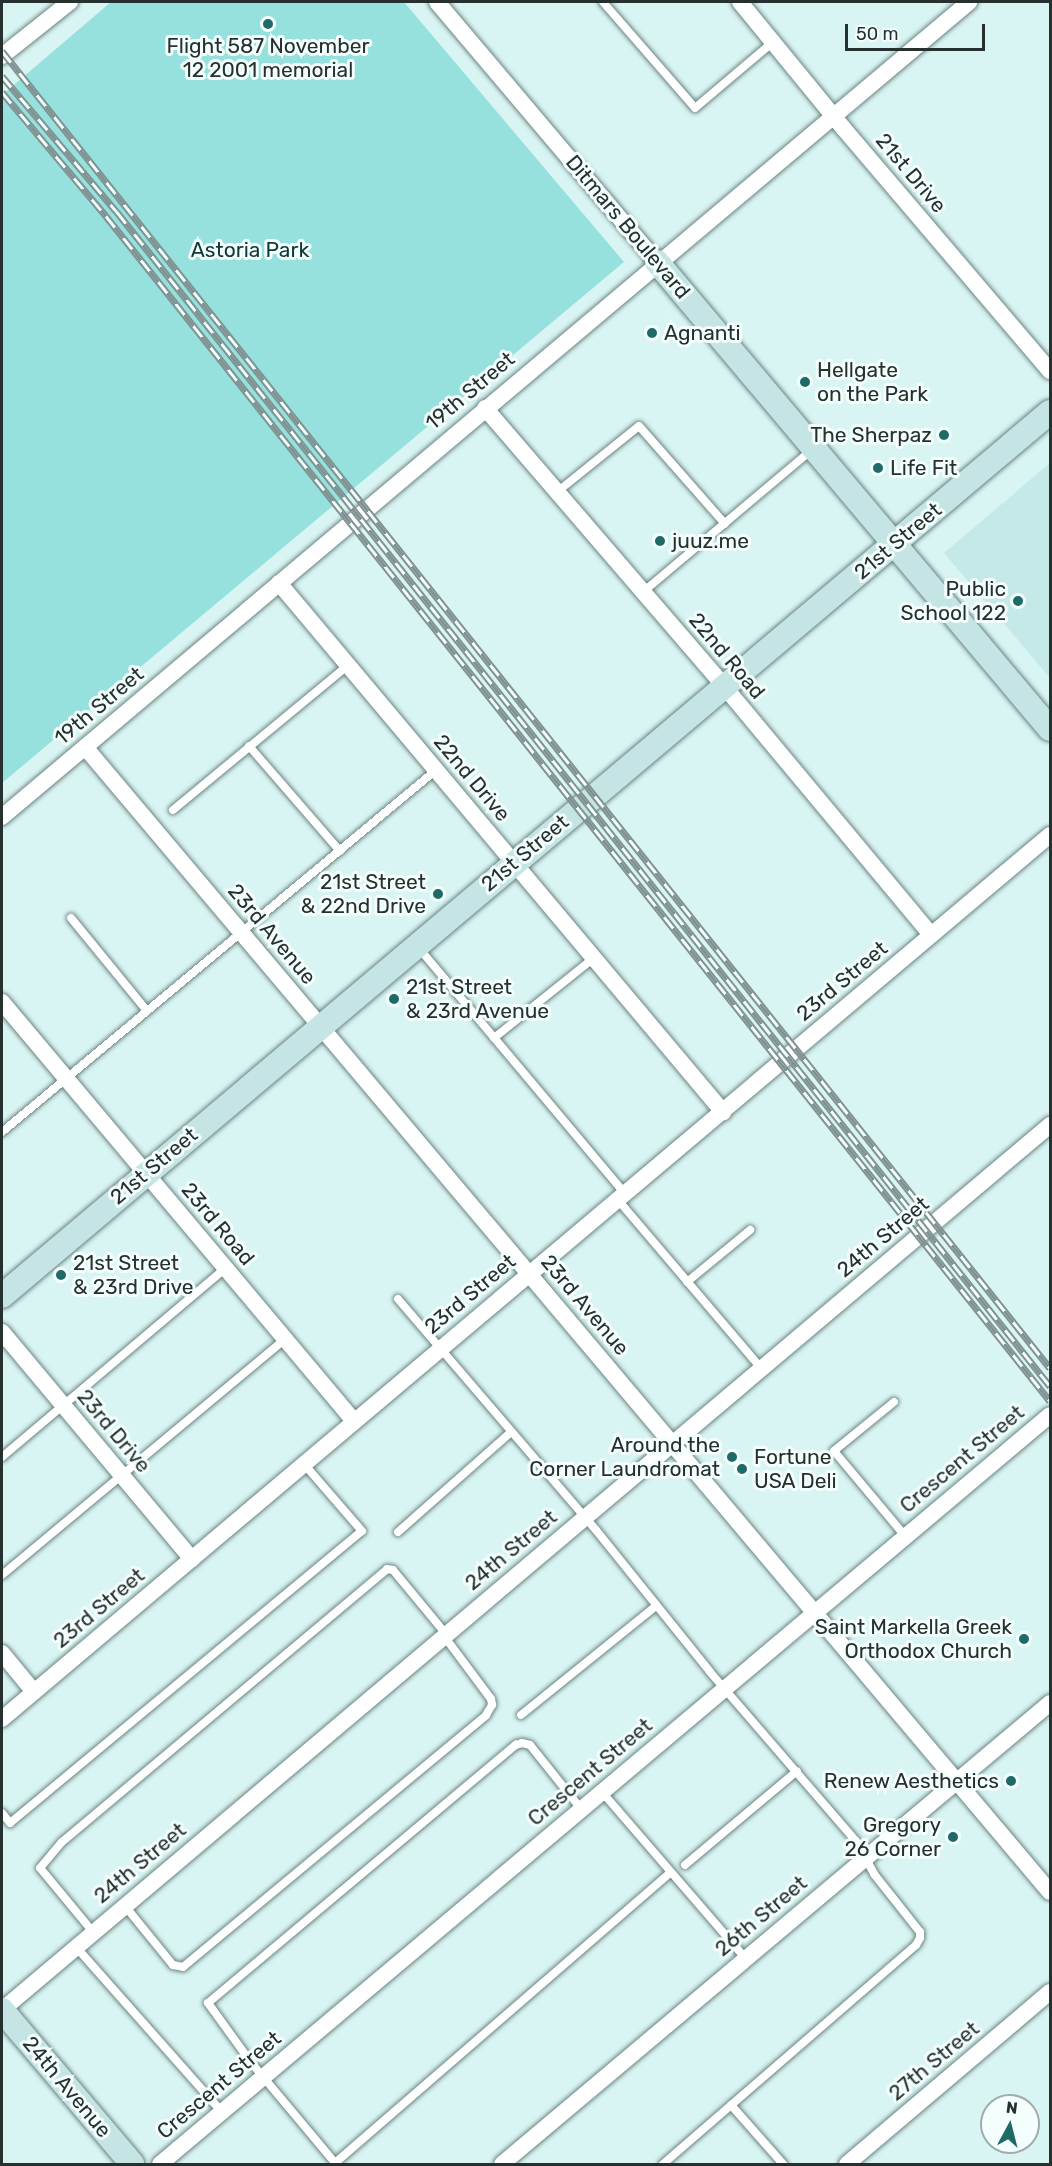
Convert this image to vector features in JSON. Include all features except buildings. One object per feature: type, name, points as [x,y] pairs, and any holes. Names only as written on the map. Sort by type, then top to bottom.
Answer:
[{"type":"street","points":[[2,56],[70,2]]},
{"type":"street","name":"Ditmars Boulevard","points":[[437,2],[1050,729]]},
{"type":"street","name":"21st Drive","points":[[740,2],[833,116],[1050,371]]},
{"type":"street","name":"19th Street","points":[[2,817],[657,262],[969,2]]},
{"type":"street","name":"22nd Road","points":[[485,408],[723,686],[931,935]]},
{"type":"street","name":"21st Street","points":[[2,1296],[145,1173],[1050,412]]},
{"type":"street","name":"22nd Drive","points":[[279,583],[723,1112]]},
{"type":"street","name":"23rd Avenue","points":[[85,747],[1050,1892]]},
{"type":"street","name":"23rd Street","points":[[2,1719],[1050,835]]},
{"type":"street","name":"23rd Road","points":[[2,1002],[354,1421]]},
{"type":"street","name":"24th Street","points":[[2,2010],[1050,1125]]},
{"type":"street","name":"23rd Drive","points":[[2,1332],[192,1559]]},
{"type":"street","name":"Crescent Street","points":[[160,2164],[1050,1414]]},
{"type":"street","points":[[2,1653],[34,1692]]},
{"type":"street","name":"26th Street","points":[[502,2164],[957,1781],[1049,1708]]},
{"type":"street","name":"27th Street","points":[[846,2164],[1050,1992]]},
{"type":"street","name":"24th Avenue","points":[[2,2010],[132,2164]]},
{"type":"lane","points":[[603,2],[695,108],[773,42]]},
{"type":"lane","points":[[557,492],[639,426],[725,524]]},
{"type":"lane","points":[[643,592],[814,448]]},
{"type":"lane","points":[[173,810],[348,665]]},
{"type":"lane","points":[[249,746],[340,850]]},
{"type":"lane","points":[[2,1132],[436,770]]},
{"type":"lane","points":[[71,918],[147,1011]]},
{"type":"lane","points":[[416,945],[494,1038],[687,1282],[761,1368]]},
{"type":"lane","points":[[494,1038],[594,958]]},
{"type":"lane","points":[[687,1282],[750,1230]]},
{"type":"lane","points":[[2,1456],[226,1268]]},
{"type":"lane","points":[[398,1299],[584,1518],[724,1688],[856,1841],[874,1874],[914,1923],[920,1938],[916,1945],[663,2164]]},
{"type":"lane","points":[[2,1575],[285,1339]]},
{"type":"lane","points":[[894,1402],[834,1451],[905,1536]]},
{"type":"lane","points":[[398,1532],[511,1432]]},
{"type":"lane","points":[[2,1813],[10,1823],[363,1531],[304,1464]]},
{"type":"lane","points":[[93,1932],[40,1868],[62,1842],[387,1569],[393,1570],[445,1635],[491,1699],[492,1705],[486,1715],[183,1967],[173,1965],[124,1906]]},
{"type":"lane","points":[[520,1715],[656,1606]]},
{"type":"lane","points":[[581,1809],[530,1745],[522,1743],[516,1745],[208,2003],[263,2078],[335,2164],[671,1872]]},
{"type":"lane","points":[[685,1865],[797,1771]]},
{"type":"lane","points":[[602,1792],[746,1959]]},
{"type":"lane","points":[[76,1947],[222,2112]]},
{"type":"lane","points":[[731,2105],[783,2164]]},
{"type":"shaded area","name":"Public School 122","points":[[1050,463],[1050,678],[944,553]]},
{"type":"green space","name":"Astoria Park","points":[[111,2],[404,2],[624,262],[2,783],[2,95]]},
{"type":"railway","points":[[2,51],[1050,1368]]},
{"type":"railway","points":[[2,76],[117,212],[1050,1386]]},
{"type":"railway","points":[[2,92],[106,216],[1050,1401]]},
{"type":"place","name":"Flight 587 November 12 2001 memorial","points":[[268,24]]},
{"type":"place","name":"Agnanti","points":[[652,333]]},
{"type":"place","name":"Hellgate on the Park","points":[[805,382]]},
{"type":"place","name":"The Sherpaz","points":[[944,435]]},
{"type":"place","name":"Life Fit","points":[[878,468]]},
{"type":"place","name":"juuz.me","points":[[660,541]]},
{"type":"place","name":"Public School 122","points":[[1018,601]]},
{"type":"place","name":"21st Street & 22nd Drive","points":[[438,894]]},
{"type":"place","name":"21st Street & 23rd Avenue","points":[[394,999]]},
{"type":"place","name":"21st Street & 23rd Drive","points":[[61,1275]]},
{"type":"place","name":"Around the Corner Laundromat","points":[[732,1457]]},
{"type":"place","name":"Fortune USA Deli","points":[[742,1469]]},
{"type":"place","name":"Saint Markella Greek Orthodox Church","points":[[1024,1639]]},
{"type":"place","name":"Renew Aesthetics","points":[[1011,1781]]},
{"type":"place","name":"Gregory 26 Corner","points":[[953,1837]]}]
